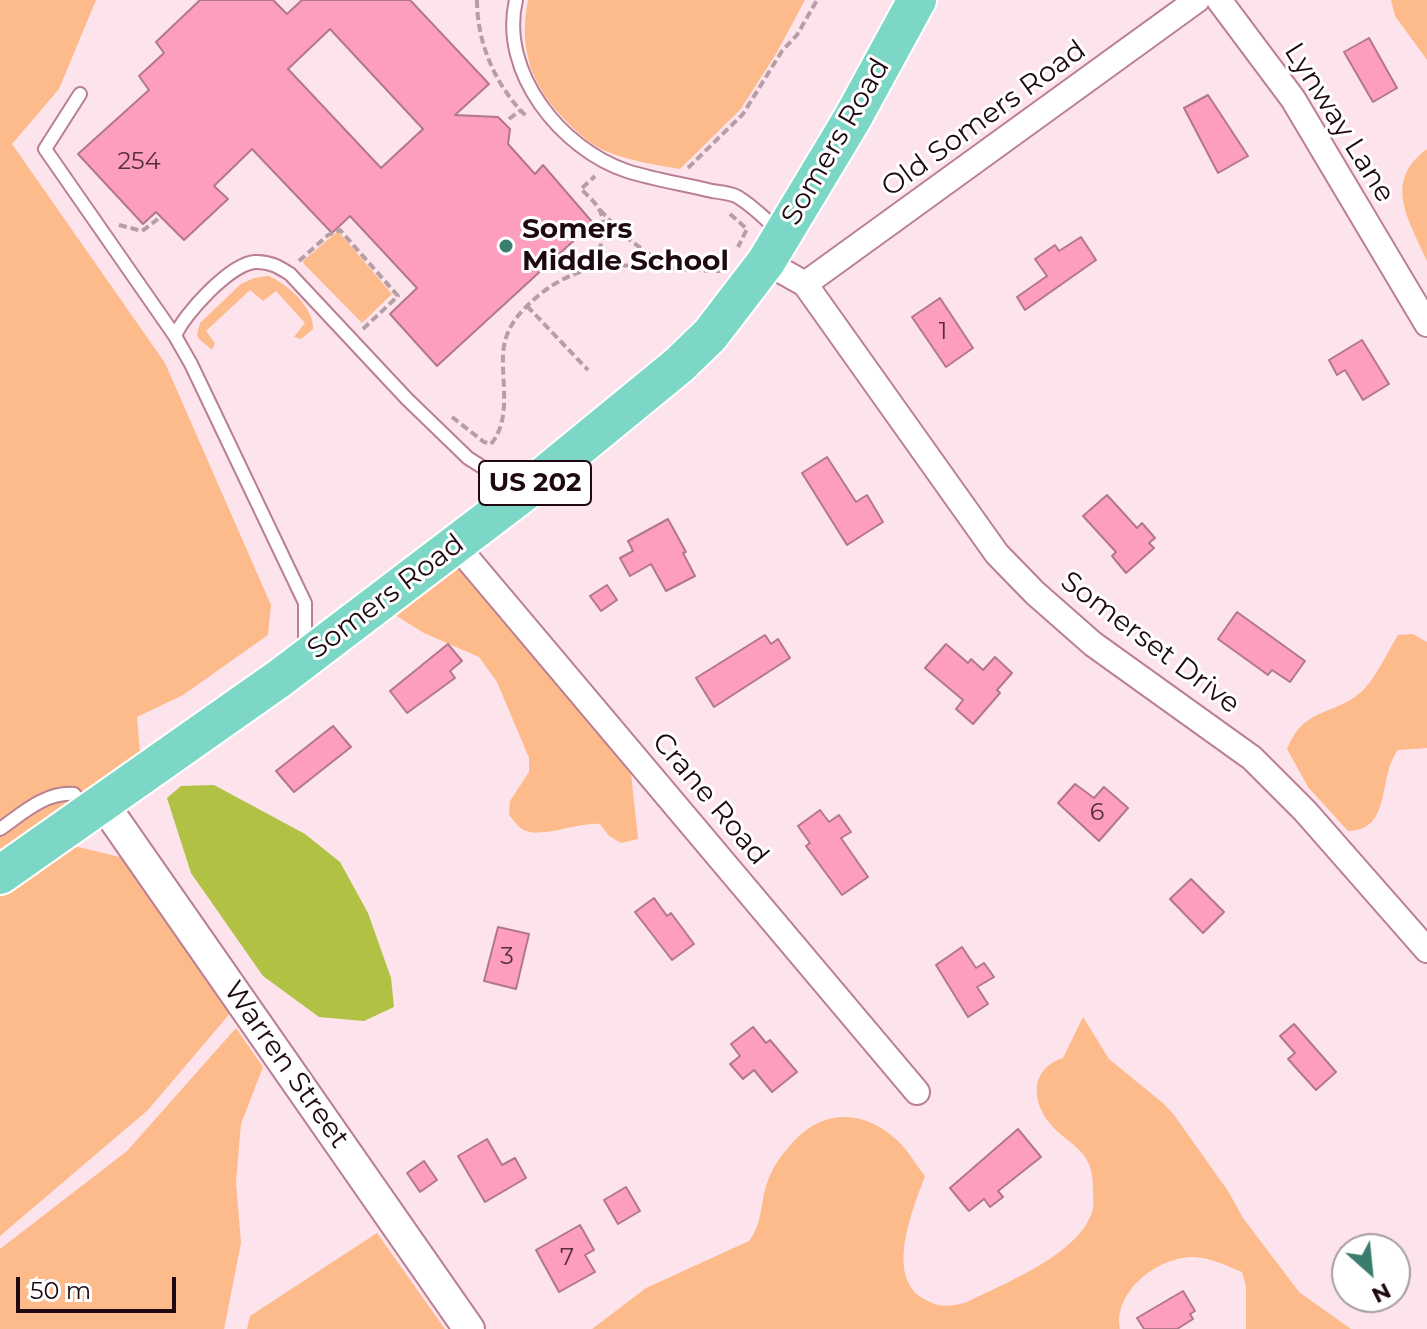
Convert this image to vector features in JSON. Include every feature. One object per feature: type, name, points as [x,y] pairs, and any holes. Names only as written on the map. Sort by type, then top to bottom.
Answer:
[{"type":"main road","name":"Somers Road","points":[[0,874],[305,659],[523,493],[679,365],[710,335],[774,248],[852,119],[917,0]]},
{"type":"street","name":"Old Somers Road","points":[[805,284],[1197,0]]},
{"type":"street","name":"Lynway Lane","points":[[1219,0],[1293,99],[1427,324]]},
{"type":"street","points":[[774,248],[805,284]]},
{"type":"street","name":"Somerset Drive","points":[[805,284],[997,554],[1035,593],[1093,644],[1252,758],[1305,811],[1427,950]]},
{"type":"street","name":"Crane Road","points":[[456,545],[917,1092]]},
{"type":"street","name":"Warren Street","points":[[95,807],[469,1329]]},
{"type":"lane","points":[[516,0],[512,15],[516,56],[526,82],[549,116],[592,155],[626,170],[736,196],[774,248]]},
{"type":"lane","points":[[80,94],[45,149],[175,336],[191,364],[305,603],[305,659]]},
{"type":"lane","points":[[175,336],[181,322],[234,270],[258,261],[276,265],[290,274],[407,399],[468,458],[523,493]]},
{"type":"lane","points":[[0,829],[59,793],[74,794],[95,807]]},
{"type":"path","points":[[477,0],[482,38],[496,78],[521,110],[509,119]]},
{"type":"path","points":[[688,168],[743,114],[817,0]]},
{"type":"path","points":[[595,175],[581,189],[627,238],[657,262],[670,267]]},
{"type":"path","points":[[448,414],[484,442],[491,444],[497,437],[503,418],[505,336],[527,306],[556,282],[590,265],[603,238],[605,224],[599,208]]},
{"type":"path","points":[[116,225],[142,231],[158,219]]},
{"type":"path","points":[[290,255],[298,263],[328,235],[340,230],[398,296],[363,331],[355,322]]},
{"type":"path","points":[[582,271],[626,266],[727,271]]},
{"type":"path","points":[[527,306],[588,370]]},
{"type":"shaded area","points":[[0,0],[96,0],[59,89],[12,144],[165,363],[271,605],[268,635],[183,695],[137,717],[140,753],[0,856]]},
{"type":"shaded area","points":[[528,0],[805,0],[776,54],[740,110],[680,169],[602,150],[568,123],[545,96],[531,67],[525,36]]},
{"type":"shaded area","points":[[1391,0],[1427,0],[1427,60],[1395,16]]},
{"type":"shaded area","points":[[1427,149],[1427,261],[1407,216],[1402,188],[1413,162]]},
{"type":"shaded area","points":[[338,231],[392,294],[362,323],[303,261]]},
{"type":"shaded area","points":[[268,276],[298,297],[309,313],[313,329],[301,339],[294,337],[305,323],[276,291],[263,301],[250,290],[206,331],[215,343],[212,350],[199,339],[200,323],[241,284]]},
{"type":"shaded area","points":[[455,560],[631,773],[638,839],[621,843],[609,836],[600,824],[530,832],[520,828],[509,815],[510,801],[529,772],[529,758],[497,682],[479,657],[424,633],[395,615],[394,600]]},
{"type":"shaded area","points":[[1413,634],[1427,642],[1427,748],[1398,750],[1372,822],[1348,831],[1308,787],[1287,749],[1293,736],[1308,720],[1362,691],[1374,677],[1398,635]]},
{"type":"shaded area","points":[[214,785],[305,834],[340,862],[368,913],[391,978],[394,1007],[364,1021],[319,1017],[263,976],[191,873],[167,798],[181,786]]},
{"type":"shaded area","points":[[74,846],[120,857],[232,1011],[148,1110],[0,1236],[0,895]]},
{"type":"shaded area","points":[[1083,1017],[1109,1059],[1174,1115],[1228,1191],[1243,1218],[1299,1292],[1351,1329],[1246,1329],[1246,1286],[1242,1272],[1212,1260],[1193,1257],[1165,1263],[1140,1279],[1123,1302],[1120,1329],[592,1329],[646,1288],[749,1241],[759,1220],[769,1177],[778,1160],[806,1130],[832,1118],[859,1119],[885,1131],[902,1145],[925,1176],[909,1224],[904,1259],[912,1289],[924,1299],[940,1305],[961,1304],[1040,1265],[1074,1240],[1093,1209],[1089,1164],[1084,1155],[1045,1117],[1037,1090],[1041,1074],[1063,1058]]},
{"type":"shaded area","points":[[236,1028],[263,1067],[241,1124],[236,1182],[241,1243],[224,1329],[0,1329],[0,1249],[127,1151]]},
{"type":"shaded area","points":[[377,1233],[445,1329],[247,1329],[250,1316]]},
{"type":"building","points":[[200,0],[273,0],[287,14],[302,0],[410,0],[489,84],[455,115],[498,117],[510,129],[508,144],[535,174],[543,165],[593,223],[437,366],[390,314],[417,288],[350,216],[332,233],[252,149],[214,186],[228,199],[184,240],[156,212],[143,224],[78,154],[149,90],[139,76],[164,53],[156,42]],"holes":[[[330,29],[423,129],[381,168],[288,69]]]},
{"type":"building","points":[[1369,38],[1397,88],[1373,102],[1344,52]]},
{"type":"building","points":[[1208,95],[1248,156],[1218,173],[1184,108]]},
{"type":"building","points":[[1081,237],[1096,260],[1025,310],[1017,297],[1047,276],[1035,259],[1055,245],[1059,251]]},
{"type":"building","points":[[940,298],[973,348],[946,367],[912,317]]},
{"type":"building","points":[[1362,340],[1389,384],[1363,400],[1345,370],[1337,375],[1329,360]]},
{"type":"building","points":[[827,457],[856,502],[867,495],[883,522],[847,545],[802,473]]},
{"type":"building","points":[[1107,495],[1137,528],[1142,523],[1155,538],[1149,543],[1154,548],[1126,573],[1112,556],[1116,552],[1083,516]]},
{"type":"building","points":[[668,519],[695,576],[666,591],[651,564],[630,576],[620,558],[633,551],[628,541]]},
{"type":"building","points":[[607,585],[617,600],[601,611],[590,596]]},
{"type":"building","points":[[1237,612],[1305,661],[1290,682],[1272,670],[1268,675],[1218,639]]},
{"type":"building","points":[[765,635],[771,644],[778,639],[790,658],[714,707],[696,678]]},
{"type":"building","points":[[448,644],[462,661],[450,671],[455,678],[407,713],[390,691]]},
{"type":"building","points":[[946,644],[968,663],[971,659],[983,670],[995,657],[1012,673],[997,690],[1000,693],[973,724],[956,709],[963,700],[925,668]]},
{"type":"building","points":[[333,726],[351,747],[294,792],[276,771]]},
{"type":"building","points":[[1075,784],[1094,798],[1104,787],[1128,808],[1099,841],[1058,803]]},
{"type":"building","points":[[820,810],[829,822],[839,815],[851,832],[841,838],[868,877],[842,895],[806,846],[810,843],[798,826]]},
{"type":"building","points":[[1191,879],[1224,912],[1203,933],[1170,899]]},
{"type":"building","points":[[654,898],[667,916],[671,913],[694,944],[672,960],[635,912]]},
{"type":"building","points":[[498,927],[529,934],[516,989],[484,981]]},
{"type":"building","points":[[962,947],[976,968],[984,963],[994,977],[977,987],[988,1004],[968,1017],[936,965]]},
{"type":"building","points":[[1294,1024],[1336,1072],[1316,1090],[1288,1059],[1295,1053],[1280,1036]]},
{"type":"building","points":[[753,1027],[766,1043],[770,1040],[797,1072],[772,1092],[754,1070],[743,1079],[730,1064],[740,1056],[731,1044]]},
{"type":"building","points":[[1018,1129],[1041,1157],[998,1191],[1003,1197],[990,1207],[984,1199],[969,1211],[950,1188]]},
{"type":"building","points":[[487,1139],[502,1165],[515,1158],[526,1178],[485,1202],[458,1156]]},
{"type":"building","points":[[424,1161],[437,1180],[420,1192],[407,1173]]},
{"type":"building","points":[[626,1187],[640,1211],[618,1224],[604,1200]]},
{"type":"building","points":[[580,1225],[594,1250],[585,1255],[595,1272],[559,1292],[536,1250]]},
{"type":"building","points":[[1183,1291],[1195,1311],[1190,1314],[1193,1319],[1177,1329],[1144,1329],[1137,1318]]},
{"type":"place","name":"Somers Middle School","points":[[506,246]]}]
